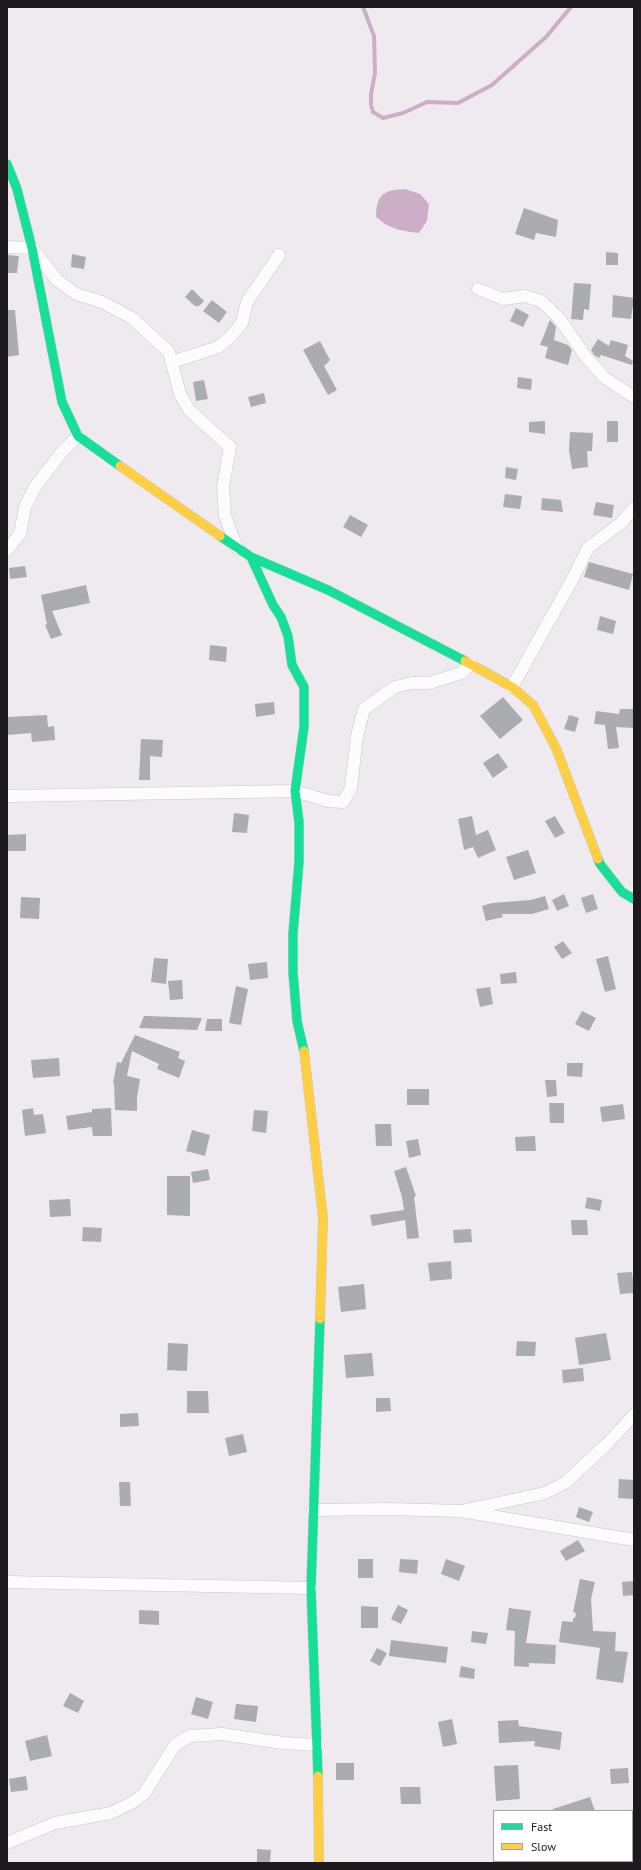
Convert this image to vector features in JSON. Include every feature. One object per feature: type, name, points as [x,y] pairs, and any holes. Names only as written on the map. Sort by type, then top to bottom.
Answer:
[{"type":"street","points":[[7,164],[17,189],[32,248],[62,402],[78,436],[251,557],[328,590],[471,664],[512,687],[533,705],[556,748],[600,864],[622,892],[634,899]]},
{"type":"street","points":[[7,247],[32,248],[57,280],[76,294],[102,302],[132,318],[169,352],[180,394],[189,410],[230,447],[223,487],[225,516],[237,548]]},
{"type":"street","points":[[172,362],[218,347],[229,338],[242,323],[247,302],[279,255]]},
{"type":"street","points":[[478,289],[503,299],[525,296],[541,301],[559,318],[586,357],[605,378],[634,397]]},
{"type":"street","points":[[7,550],[20,534],[25,507],[35,487],[61,453],[78,436]]},
{"type":"street","points":[[512,687],[572,580],[588,548],[621,523],[634,508]]},
{"type":"street","points":[[251,557],[273,605],[281,617],[288,636],[292,665],[304,687],[304,727],[295,791],[299,822],[299,862],[293,934],[293,972],[297,1021],[306,1058],[310,1116],[323,1218],[323,1266],[318,1324],[311,1588],[318,1745],[319,1863]]},
{"type":"street","points":[[7,796],[295,791],[328,802],[343,802],[351,788],[357,736],[364,709],[395,687],[435,681],[461,673],[471,664]]},
{"type":"street","points":[[460,1512],[545,1493],[564,1482],[606,1444],[634,1415]]},
{"type":"street","points":[[313,1510],[388,1509],[460,1512],[634,1540]]},
{"type":"street","points":[[7,1582],[311,1588]]},
{"type":"street","points":[[7,1843],[55,1823],[111,1813],[132,1802],[144,1794],[176,1745],[190,1736],[222,1734],[283,1743],[318,1745]]},
{"type":"shaded area","points":[[405,189],[420,194],[429,204],[427,221],[419,233],[396,229],[376,217],[376,209],[380,198],[383,195],[387,192]]},
{"type":"building","points":[[524,208],[558,220],[556,237],[536,233],[534,240],[515,234]]},
{"type":"building","points":[[606,252],[618,253],[618,265],[606,265]]},
{"type":"building","points":[[72,254],[86,257],[84,269],[71,267]]},
{"type":"building","points":[[7,255],[19,256],[17,273],[7,273]]},
{"type":"building","points":[[574,283],[591,284],[589,310],[584,309],[583,320],[571,319]]},
{"type":"building","points":[[192,289],[204,301],[199,306],[195,306],[185,297]]},
{"type":"building","points":[[613,295],[634,298],[631,319],[612,317]]},
{"type":"building","points":[[212,300],[227,312],[219,323],[203,311]]},
{"type":"building","points":[[516,308],[529,315],[523,327],[510,321]]},
{"type":"building","points":[[7,310],[15,310],[19,355],[7,357]]},
{"type":"building","points":[[550,320],[556,327],[554,340],[568,345],[572,350],[568,365],[545,358],[548,347],[540,345]]},
{"type":"building","points":[[598,339],[609,346],[611,340],[628,345],[625,356],[633,361],[632,365],[601,355],[599,358],[594,355],[591,350]]},
{"type":"building","points":[[320,341],[330,360],[324,366],[337,390],[328,395],[303,350]]},
{"type":"building","points":[[518,377],[532,379],[531,390],[517,388]]},
{"type":"building","points":[[204,380],[208,399],[196,401],[193,382]]},
{"type":"building","points":[[264,393],[266,403],[251,407],[248,397]]},
{"type":"building","points":[[545,421],[545,434],[529,432],[529,422]]},
{"type":"building","points":[[607,421],[618,421],[618,442],[607,442]]},
{"type":"building","points":[[570,432],[593,433],[592,451],[587,451],[588,467],[572,469],[569,450]]},
{"type":"building","points":[[506,467],[518,469],[516,480],[505,478]]},
{"type":"building","points":[[505,494],[522,496],[520,509],[503,507]]},
{"type":"building","points":[[542,498],[561,500],[563,512],[541,510]]},
{"type":"building","points":[[596,502],[614,505],[612,518],[593,515]]},
{"type":"building","points":[[350,515],[368,525],[361,537],[343,527]]},
{"type":"building","points":[[589,562],[633,574],[629,590],[584,577]]},
{"type":"building","points":[[25,566],[27,577],[10,579],[9,568]]},
{"type":"building","points":[[86,585],[90,603],[52,611],[62,635],[51,639],[45,625],[47,624],[41,595]]},
{"type":"building","points":[[600,616],[616,621],[613,634],[597,630]]},
{"type":"building","points":[[210,645],[227,647],[226,662],[209,660]]},
{"type":"building","points":[[503,697],[523,720],[500,739],[480,716]]},
{"type":"building","points":[[274,702],[275,714],[256,717],[255,704]]},
{"type":"building","points":[[620,709],[634,709],[634,728],[616,727],[619,748],[608,749],[605,725],[594,724],[596,711],[619,714]]},
{"type":"building","points":[[47,715],[48,727],[54,726],[55,740],[32,742],[31,733],[7,735],[7,717]]},
{"type":"building","points":[[569,715],[579,718],[575,732],[564,729]]},
{"type":"building","points":[[141,739],[163,740],[162,757],[150,756],[150,780],[139,780]]},
{"type":"building","points":[[498,753],[508,767],[493,778],[483,763]]},
{"type":"building","points":[[234,813],[249,815],[247,833],[232,832]]},
{"type":"building","points":[[472,816],[476,835],[488,830],[496,850],[478,858],[473,847],[464,850],[458,819]]},
{"type":"building","points":[[555,816],[565,833],[555,838],[545,821]]},
{"type":"building","points":[[26,834],[26,851],[7,851],[7,835]]},
{"type":"building","points":[[528,850],[536,873],[514,880],[506,857]]},
{"type":"building","points":[[564,894],[569,906],[557,911],[552,900]]},
{"type":"building","points":[[593,894],[598,909],[586,913],[581,898]]},
{"type":"building","points":[[545,896],[549,909],[532,914],[502,914],[503,917],[486,921],[482,906],[492,903],[531,900]]},
{"type":"building","points":[[21,897],[40,898],[39,919],[20,918]]},
{"type":"building","points":[[563,941],[572,953],[562,959],[554,947]]},
{"type":"building","points":[[608,956],[616,989],[605,992],[596,959]]},
{"type":"building","points":[[154,958],[168,959],[166,984],[151,982]]},
{"type":"building","points":[[267,962],[268,978],[250,980],[248,964]]},
{"type":"building","points":[[516,972],[517,983],[501,984],[500,974]]},
{"type":"building","points":[[182,980],[183,999],[170,1000],[168,981]]},
{"type":"building","points":[[236,986],[248,989],[241,1025],[229,1023]]},
{"type":"building","points":[[490,987],[493,1004],[480,1007],[476,989]]},
{"type":"building","points":[[582,1011],[596,1018],[589,1031],[575,1024]]},
{"type":"building","points":[[144,1016],[202,1018],[197,1030],[139,1028]]},
{"type":"building","points":[[207,1019],[222,1019],[222,1031],[205,1031]]},
{"type":"building","points":[[135,1035],[180,1052],[178,1058],[185,1061],[179,1078],[157,1069],[159,1064],[132,1051],[127,1076],[140,1079],[137,1097],[137,1111],[115,1110],[113,1083],[117,1062],[121,1063]]},
{"type":"building","points":[[59,1058],[60,1076],[33,1078],[31,1060]]},
{"type":"building","points":[[567,1063],[583,1063],[582,1077],[567,1076]]},
{"type":"building","points":[[545,1080],[556,1080],[557,1096],[547,1097]]},
{"type":"building","points":[[407,1089],[429,1089],[429,1105],[407,1105]]},
{"type":"building","points":[[549,1103],[564,1103],[564,1123],[550,1123]]},
{"type":"building","points":[[623,1104],[625,1119],[602,1122],[600,1107]]},
{"type":"building","points":[[33,1108],[34,1115],[43,1114],[46,1133],[25,1136],[22,1110]]},
{"type":"building","points":[[111,1108],[112,1136],[93,1136],[92,1127],[68,1130],[66,1116],[92,1112],[92,1109]]},
{"type":"building","points":[[254,1110],[268,1111],[266,1133],[252,1131]]},
{"type":"building","points":[[375,1124],[391,1124],[392,1146],[376,1146]]},
{"type":"building","points":[[192,1130],[210,1135],[205,1156],[186,1151]]},
{"type":"building","points":[[535,1136],[536,1151],[516,1151],[515,1137]]},
{"type":"building","points":[[418,1139],[421,1155],[409,1158],[406,1141]]},
{"type":"building","points":[[406,1167],[416,1196],[414,1197],[419,1238],[407,1239],[405,1220],[372,1226],[370,1215],[404,1210],[402,1197],[394,1171]]},
{"type":"building","points":[[208,1169],[210,1180],[193,1183],[191,1172]]},
{"type":"building","points":[[167,1176],[190,1176],[190,1216],[167,1215]]},
{"type":"building","points":[[587,1197],[602,1200],[600,1211],[585,1208]]},
{"type":"building","points":[[70,1199],[71,1216],[50,1217],[49,1200]]},
{"type":"building","points":[[571,1220],[587,1220],[588,1235],[572,1235]]},
{"type":"building","points":[[83,1227],[102,1228],[101,1242],[82,1241]]},
{"type":"building","points":[[471,1229],[472,1242],[454,1243],[453,1230]]},
{"type":"building","points":[[451,1261],[452,1279],[430,1281],[428,1263]]},
{"type":"building","points":[[632,1272],[634,1293],[620,1294],[617,1273]]},
{"type":"building","points":[[364,1284],[366,1309],[341,1312],[338,1287]]},
{"type":"building","points":[[606,1333],[611,1360],[579,1365],[575,1338]]},
{"type":"building","points":[[517,1341],[536,1342],[535,1356],[516,1356]]},
{"type":"building","points":[[168,1343],[188,1344],[187,1371],[167,1370]]},
{"type":"building","points":[[372,1353],[374,1376],[346,1378],[344,1355]]},
{"type":"building","points":[[583,1368],[584,1381],[563,1383],[562,1370]]},
{"type":"building","points":[[187,1391],[208,1391],[209,1413],[187,1413]]},
{"type":"building","points":[[376,1398],[390,1398],[391,1411],[376,1412]]},
{"type":"building","points":[[138,1413],[139,1426],[120,1427],[120,1414]]},
{"type":"building","points":[[243,1434],[247,1452],[229,1456],[225,1438]]},
{"type":"building","points":[[619,1479],[634,1480],[634,1499],[618,1498]]},
{"type":"building","points":[[119,1482],[130,1482],[131,1506],[120,1506]]},
{"type":"building","points":[[579,1507],[593,1512],[589,1522],[576,1517]]},
{"type":"building","points":[[578,1540],[585,1551],[566,1561],[560,1551]]},
{"type":"building","points":[[358,1559],[373,1559],[373,1578],[358,1578]]},
{"type":"building","points":[[400,1559],[418,1560],[417,1574],[399,1572]]},
{"type":"building","points":[[446,1559],[465,1566],[459,1581],[441,1574]]},
{"type":"building","points":[[580,1579],[595,1582],[591,1599],[593,1631],[616,1632],[615,1651],[628,1652],[623,1683],[596,1679],[600,1648],[559,1642],[562,1621],[573,1622],[573,1618],[575,1618],[576,1613],[573,1612]]},
{"type":"building","points":[[634,1581],[634,1595],[623,1596],[622,1582]]},
{"type":"building","points":[[398,1605],[408,1610],[401,1624],[391,1619]]},
{"type":"building","points":[[361,1606],[378,1607],[378,1628],[361,1628]]},
{"type":"building","points":[[509,1608],[531,1611],[526,1643],[556,1645],[555,1664],[529,1663],[529,1667],[514,1666],[515,1631],[506,1630]]},
{"type":"building","points":[[139,1610],[159,1611],[159,1625],[139,1624]]},
{"type":"building","points":[[472,1631],[488,1633],[486,1644],[471,1642]]},
{"type":"building","points":[[391,1640],[448,1647],[446,1663],[389,1656]]},
{"type":"building","points":[[377,1648],[387,1653],[380,1666],[370,1661]]},
{"type":"building","points":[[461,1666],[475,1669],[474,1679],[459,1677]]},
{"type":"building","points":[[70,1693],[84,1701],[78,1713],[63,1706]]},
{"type":"building","points":[[196,1697],[213,1702],[208,1719],[191,1714]]},
{"type":"building","points":[[236,1704],[258,1706],[256,1722],[234,1719]]},
{"type":"building","points":[[452,1719],[457,1744],[443,1747],[438,1722]]},
{"type":"building","points":[[518,1720],[519,1726],[562,1732],[560,1750],[534,1746],[535,1741],[499,1743],[498,1721]]},
{"type":"building","points":[[47,1735],[52,1756],[30,1761],[25,1741]]},
{"type":"building","points":[[336,1763],[354,1763],[354,1780],[336,1780]]},
{"type":"building","points":[[518,1765],[520,1799],[496,1801],[494,1766]]},
{"type":"building","points":[[628,1768],[629,1783],[611,1784],[610,1769]]},
{"type":"building","points":[[26,1776],[28,1790],[11,1792],[9,1779]]},
{"type":"building","points":[[400,1787],[420,1787],[421,1804],[401,1804]]},
{"type":"building","points":[[590,1797],[595,1810],[553,1810]]},
{"type":"building","points":[[257,1849],[271,1850],[270,1863],[257,1863]]},
{"type":"waterway","points":[[363,7],[374,36],[375,73],[371,94],[371,105],[373,112],[383,118],[403,113],[427,102],[458,103],[492,85],[546,37],[571,7]]},
{"type":"traffic: fast","points":[[7,164],[17,189],[32,248],[62,402],[78,436],[120,466]]},
{"type":"traffic: fast","points":[[220,536],[251,557],[328,590],[465,661]]},
{"type":"traffic: fast","points":[[251,557],[273,605],[281,617],[288,636],[292,665],[304,687],[304,727],[295,791],[299,822],[299,862],[293,934],[293,972],[297,1021],[304,1051]]},
{"type":"traffic: fast","points":[[598,859],[600,864],[622,892],[634,899]]},
{"type":"traffic: fast","points":[[318,1776],[311,1588],[320,1319]]},
{"type":"traffic: slow","points":[[120,466],[220,536]]},
{"type":"traffic: slow","points":[[465,661],[512,687],[533,705],[556,748],[598,859]]},
{"type":"traffic: slow","points":[[304,1051],[323,1218],[320,1319]]},
{"type":"traffic: slow","points":[[318,1776],[319,1863]]}]
